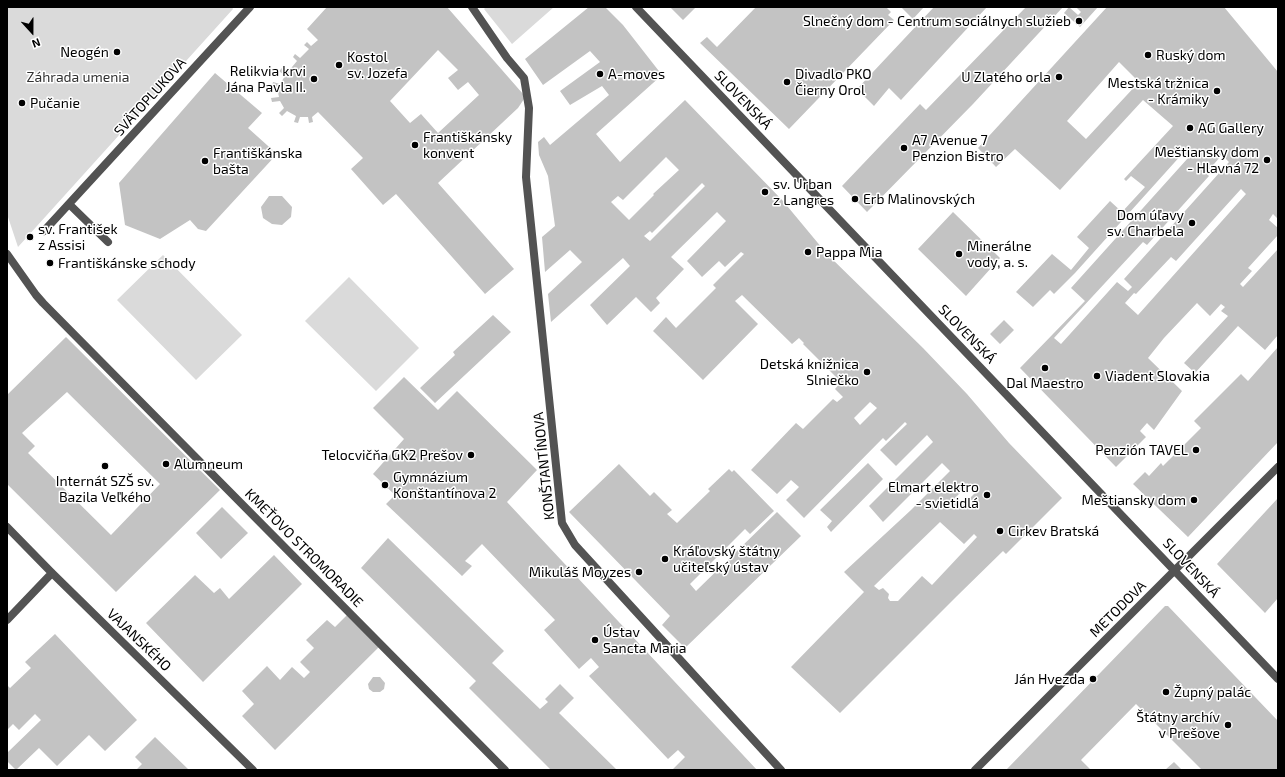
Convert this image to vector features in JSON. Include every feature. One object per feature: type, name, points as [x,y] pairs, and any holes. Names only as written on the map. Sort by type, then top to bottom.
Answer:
[{"type":"street","name":"SVÄTOPLUKOVA","points":[[44,231],[250,7]]},
{"type":"street","name":"KONŠTANTÍNOVA","points":[[472,7],[507,58],[524,78],[529,108],[526,176],[562,524],[575,545],[780,770]]},
{"type":"street","name":"SLOVENSKÁ","points":[[636,7],[1278,679]]},
{"type":"street","points":[[69,204],[108,242]]},
{"type":"street","name":"KMEŤOVO STROMORADIE","points":[[7,254],[43,303],[505,770]]},
{"type":"street","name":"METODOVA","points":[[975,770],[1278,467]]},
{"type":"street","name":"VAJANSKÉHO","points":[[7,527],[253,770]]},
{"type":"street","points":[[7,620],[52,573]]},
{"type":"green space","name":"Záhrada umenia","points":[[7,7],[232,7],[233,9],[18,247],[7,214]]},
{"type":"green space","points":[[486,7],[554,7],[512,44],[484,9]]},
{"type":"green space","points":[[163,255],[242,335],[196,380],[117,300]]},
{"type":"green space","points":[[349,277],[419,348],[376,391],[305,321]]},
{"type":"building","name":"Františkánsky konvent","points":[[327,7],[447,7],[523,94],[524,99],[518,108],[438,183],[514,269],[485,294],[396,194],[383,205],[351,169],[363,158],[318,112],[312,117],[313,122],[309,123],[308,117],[300,117],[298,123],[294,122],[296,116],[287,111],[282,116],[279,113],[284,108],[280,101],[272,102],[271,98],[279,97],[277,88],[272,86],[273,82],[280,84],[285,76],[279,71],[282,68],[287,73],[297,61],[293,57],[295,54],[300,58],[309,49],[304,45],[307,42],[311,46],[318,40],[307,29]],"holes":[[[438,50],[458,70],[448,78],[458,90],[468,82],[479,95],[438,133],[421,114],[410,123],[390,101]]]},
{"type":"building","points":[[589,7],[605,7],[623,25],[662,75],[596,134],[620,162],[685,100],[783,201],[827,254],[923,348],[967,394],[1009,443],[1062,498],[1006,554],[1003,551],[840,713],[791,667],[864,592],[844,572],[911,510],[950,471],[942,463],[883,522],[869,506],[933,442],[927,435],[896,466],[880,450],[907,424],[905,422],[886,441],[883,438],[804,518],[786,500],[799,487],[791,480],[777,494],[751,470],[796,423],[803,429],[833,399],[837,402],[843,397],[835,389],[841,382],[803,344],[804,343],[799,338],[792,344],[742,295],[735,301],[758,324],[703,380],[653,331],[666,317],[676,328],[716,288],[713,285],[744,254],[741,252],[725,267],[719,261],[702,277],[687,261],[726,221],[717,212],[671,257],[684,269],[656,298],[660,303],[651,312],[636,297],[607,325],[590,305],[630,266],[623,258],[551,322],[548,294],[582,262],[570,250],[545,272],[542,237],[555,226],[548,176],[539,155],[538,142],[544,137],[550,145],[609,95],[602,86],[570,105],[560,91],[600,62],[590,51],[543,85],[525,59]],"holes":[[[666,157],[679,170],[653,194],[654,195],[629,220],[611,202],[618,196],[623,200]],[[702,183],[705,186],[650,241],[644,236],[650,231],[652,233]],[[870,402],[877,408],[860,425],[854,418]],[[969,484],[977,491],[961,507],[953,500]],[[940,522],[964,544],[974,534],[977,537],[932,585],[922,576],[898,601],[890,601],[888,598],[889,594],[883,588],[879,590],[874,586]]]},
{"type":"building","points":[[670,7],[696,7],[683,20]]},
{"type":"building","name":"Divadlo PKO Čierny Orol","points":[[756,7],[886,7],[891,12],[888,15],[894,20],[789,129],[700,43],[707,37],[717,47]]},
{"type":"building","points":[[901,7],[924,7],[913,19]]},
{"type":"building","points":[[934,7],[987,7],[901,100],[889,88],[874,106],[857,89]]},
{"type":"building","name":"A7 Avenue 7 Penzion Bistro","points":[[1026,7],[1063,7],[973,104],[867,212],[842,186],[920,104],[926,110]]},
{"type":"building","name":"Slnečný dom - Centrum sociálnych služieb","points":[[1069,7],[1078,15],[1081,12],[1076,7],[1098,7],[1080,27],[1064,13]]},
{"type":"building","points":[[1107,7],[1224,7],[1278,72],[1278,219],[1273,214],[1269,220],[1278,228],[1278,235],[1248,268],[1252,271],[1240,284],[1243,287],[1278,249],[1278,335],[1265,350],[1238,326],[1195,373],[1184,363],[1228,316],[1221,311],[1225,307],[1221,304],[1210,316],[1197,303],[1164,338],[1148,358],[1182,391],[1154,430],[1147,423],[1140,431],[1146,437],[1116,467],[1020,368],[1085,301],[1071,288],[1188,158],[1183,153],[1075,273],[1054,294],[1050,290],[1033,307],[1016,292],[1052,254],[1071,270],[1089,248],[1077,237],[1110,201],[1122,212],[1145,187],[1131,176],[1126,181],[1124,179],[1173,126],[1143,100],[1060,190],[1015,149],[996,167],[978,148]],"holes":[[[1119,62],[1139,82],[1086,139],[1067,121]],[[1222,155],[1229,162],[1124,279],[1132,287],[1128,291],[1117,282],[1061,344],[1054,338],[1143,242],[1147,245],[1209,176],[1206,173]],[[1241,189],[1246,194],[1138,315],[1125,303],[1134,293],[1136,294],[1171,257],[1176,261]]]},
{"type":"building","name":"Františkánska bašta","points":[[215,73],[262,113],[248,128],[277,154],[206,231],[198,229],[190,220],[160,239],[125,225],[119,183]]},
{"type":"building","points":[[269,196],[282,196],[292,207],[291,217],[282,225],[272,224],[263,218],[261,207]]},
{"type":"building","name":"Minerálne vody, a. s.","points":[[953,212],[1000,258],[966,296],[918,249]]},
{"type":"building","points":[[493,315],[511,332],[435,403],[420,388],[455,355],[453,352]]},
{"type":"building","points":[[1004,320],[1014,330],[1000,344],[990,334]]},
{"type":"building","name":"Alumneum","points":[[66,337],[220,490],[116,592],[7,484],[7,395]],"holes":[[[67,392],[160,484],[111,535],[28,453],[35,446],[22,433]]]},
{"type":"building","points":[[1278,347],[1278,442],[1188,537],[1133,484],[1145,472],[1149,476],[1161,463],[1163,466],[1201,428],[1194,421],[1241,374],[1248,381]]},
{"type":"building","points":[[404,377],[438,410],[457,391],[537,470],[507,502],[757,770],[672,770],[685,757],[678,750],[668,759],[589,676],[599,667],[591,658],[579,669],[544,630],[555,620],[482,544],[465,561],[472,566],[462,576],[386,504],[395,495],[373,474],[404,439],[373,408]]},
{"type":"building","points":[[868,463],[883,479],[831,532],[827,527],[832,521],[820,510]]},
{"type":"building","name":"Kráľovský štátny učiteľský ústav","points":[[619,464],[650,496],[654,492],[672,510],[667,514],[677,523],[710,491],[708,489],[729,469],[732,472],[734,470],[774,511],[750,534],[745,529],[690,584],[696,591],[777,512],[801,536],[685,648],[662,625],[670,616],[569,512]]},
{"type":"building","points":[[1278,498],[1278,598],[1265,613],[1217,564]]},
{"type":"building","points":[[222,507],[248,533],[221,559],[196,533]]},
{"type":"building","points":[[388,538],[504,651],[492,663],[540,709],[548,702],[545,699],[560,684],[574,698],[559,713],[617,770],[551,770],[469,688],[476,681],[361,568]]},
{"type":"building","points":[[274,555],[302,584],[203,682],[146,623],[195,575],[214,593],[220,588],[229,599]]},
{"type":"building","name":"Župný palác","points":[[1165,606],[1168,606],[1278,721],[1278,770],[1202,770],[1136,704],[1081,760],[1091,770],[1006,770]]},
{"type":"building","points":[[348,614],[380,646],[275,750],[242,716],[254,704],[242,691],[267,666],[280,680],[292,667],[304,678],[310,672],[300,662],[314,648],[306,640],[327,620],[335,627]]},
{"type":"building","points":[[55,634],[137,720],[105,751],[89,735],[57,766],[39,748],[16,770],[7,761],[7,753],[41,720],[35,714],[19,730],[13,724],[7,730],[7,685],[10,688],[31,668],[25,662]]},
{"type":"building","points":[[373,677],[380,677],[385,683],[384,689],[380,692],[373,692],[369,689],[368,684]]},
{"type":"building","points":[[155,737],[189,770],[136,770],[142,764],[135,757]]},
{"type":"building","points":[[1174,762],[1182,770],[1165,770]]},
{"type":"place","name":"Slnečný dom - Centrum sociálnych služieb","points":[[1079,21]]},
{"type":"place","name":"Neogén","points":[[117,52]]},
{"type":"place","name":"Ruský dom","points":[[1148,55]]},
{"type":"place","name":"Kostol sv. Jozefa","points":[[339,65]]},
{"type":"place","name":"A-moves","points":[[600,74]]},
{"type":"place","name":"U Zlatého orla","points":[[1059,77]]},
{"type":"place","name":"Relikvia krvi Jána Pavla II.","points":[[314,79]]},
{"type":"place","name":"Divadlo PKO Čierny Orol","points":[[787,82]]},
{"type":"place","name":"Mestská tržnica - Krámiky","points":[[1217,91]]},
{"type":"place","name":"Pučanie","points":[[22,103]]},
{"type":"place","name":"AG Gallery","points":[[1190,128]]},
{"type":"place","name":"Františkánsky konvent","points":[[415,145]]},
{"type":"place","name":"A7 Avenue 7 Penzion Bistro","points":[[904,148]]},
{"type":"place","name":"Meštiansky dom - Hlavná 72","points":[[1267,160]]},
{"type":"place","name":"Františkánska bašta","points":[[205,161]]},
{"type":"place","name":"sv. Urban z Langres","points":[[765,192]]},
{"type":"place","name":"Erb Malinovských","points":[[855,199]]},
{"type":"place","name":"Dom úľavy sv. Charbela","points":[[1192,223]]},
{"type":"place","name":"sv. František z Assisi","points":[[30,237]]},
{"type":"place","name":"Pappa Mia","points":[[808,252]]},
{"type":"place","name":"Minerálne vody, a. s.","points":[[959,254]]},
{"type":"place","name":"Františkánske schody","points":[[50,263]]},
{"type":"place","name":"Dal Maestro","points":[[1045,368]]},
{"type":"place","name":"Detská knižnica Slniečko","points":[[867,372]]},
{"type":"place","name":"Viadent Slovakia","points":[[1097,376]]},
{"type":"place","name":"Penzión TAVEL","points":[[1196,450]]},
{"type":"place","name":"Telocvičňa GK2 Prešov","points":[[471,455]]},
{"type":"place","name":"Alumneum","points":[[166,464]]},
{"type":"place","name":"Internát SZŠ sv. Bazila Veľkého","points":[[105,466]]},
{"type":"place","name":"Gymnázium Konštantínova 2","points":[[385,485]]},
{"type":"place","name":"Elmart elektro - svietidlá","points":[[987,495]]},
{"type":"place","name":"Meštiansky dom","points":[[1194,500]]},
{"type":"place","name":"Cirkev Bratská","points":[[1000,531]]},
{"type":"place","name":"Kráľovský štátny učiteľský ústav","points":[[665,559]]},
{"type":"place","name":"Mikuláš Moyzes","points":[[639,572]]},
{"type":"place","name":"Ústav Sancta Maria","points":[[595,640]]},
{"type":"place","name":"Ján Hvezda","points":[[1093,679]]},
{"type":"place","name":"Župný palác","points":[[1166,692]]},
{"type":"place","name":"Štátny archív v Prešove","points":[[1228,725]]}]
